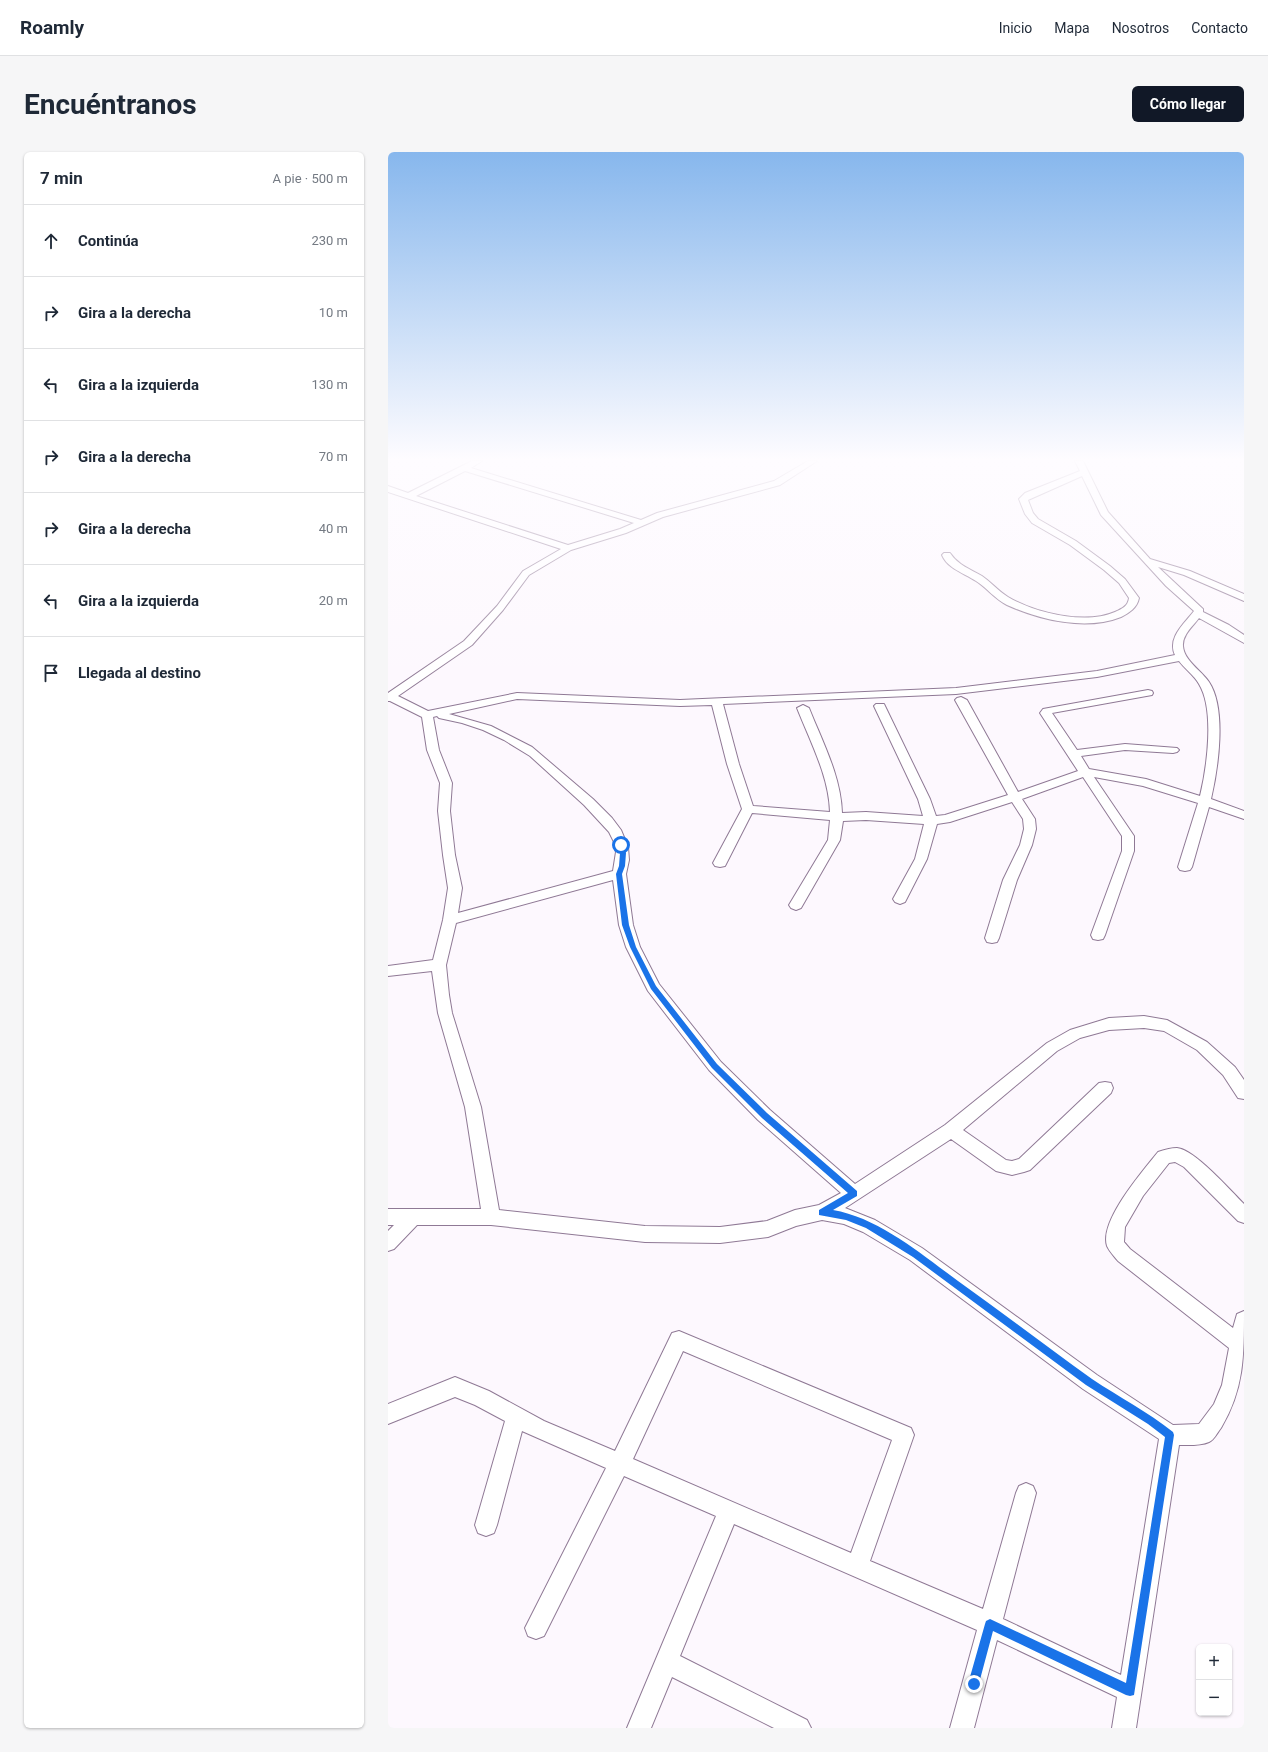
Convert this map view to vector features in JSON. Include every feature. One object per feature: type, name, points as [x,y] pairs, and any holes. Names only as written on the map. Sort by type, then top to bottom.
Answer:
[{"type":"street","points":[[527,535],[568,548]]},
{"type":"street","points":[[389,698],[468,643],[500,608],[526,573],[568,548],[612,535]]},
{"type":"street","points":[[948,555],[951,562],[980,579],[999,595],[1033,611],[1061,617],[1090,620],[1112,616],[1126,610],[1133,604],[1134,598],[1122,581],[1107,568],[1057,535]]},
{"type":"street","points":[[1123,535],[1169,584],[1199,611],[1198,613],[1226,627],[1244,640]]},
{"type":"street","points":[[1146,560],[1187,573],[1244,598]]},
{"type":"street","points":[[1185,867],[1204,801],[1214,758],[1213,716],[1208,691],[1204,683],[1182,657],[1178,641],[1198,613]]},
{"type":"street","points":[[427,715],[517,696],[680,703],[956,691],[1097,674],[1182,657]]},
{"type":"street","points":[[1098,936],[1128,851],[1128,836],[1046,713],[1047,711],[1148,693]]},
{"type":"street","points":[[389,698],[427,715],[466,720],[489,729],[528,749],[604,818],[619,837],[623,853],[622,866],[619,874],[626,925],[633,947],[653,987],[715,1066],[764,1115],[854,1194]]},
{"type":"street","points":[[961,700],[1015,797],[1030,819],[1030,829],[1026,845],[1010,880],[992,938]]},
{"type":"street","points":[[717,702],[733,764],[748,809],[720,863]]},
{"type":"street","points":[[880,706],[924,799],[930,821],[929,833],[921,859],[900,899]]},
{"type":"street","points":[[796,905],[834,840],[837,829],[837,817],[831,785],[803,708]]},
{"type":"street","points":[[427,715],[433,750],[446,783],[444,811],[449,855],[455,888],[450,920],[439,965],[445,1014],[473,1107],[491,1217]]},
{"type":"street","points":[[1073,754],[1125,747],[1173,750]]},
{"type":"street","points":[[748,809],[837,817],[866,816],[930,821],[946,819],[1086,772],[1099,773],[1153,786],[1244,815]]},
{"type":"street","points":[[450,920],[619,874]]},
{"type":"street","points":[[388,972],[439,965]]},
{"type":"street","points":[[388,1217],[491,1217],[645,1234],[720,1235],[768,1229],[795,1218],[822,1212],[854,1194],[951,1130],[1052,1046],[1075,1034],[1109,1024],[1144,1022],[1167,1026],[1202,1046],[1229,1071],[1244,1093]]},
{"type":"street","points":[[951,1130],[1002,1166],[1012,1168],[1024,1165],[1105,1088]]},
{"type":"street","points":[[1239,1344],[1124,1255],[1115,1244],[1116,1226],[1137,1192],[1164,1157],[1177,1155],[1190,1162],[1244,1215]]},
{"type":"street","points":[[822,1212],[846,1216],[869,1226],[916,1254],[1090,1382],[1170,1435],[1204,1434],[1221,1411],[1232,1386],[1244,1320]]},
{"type":"street","points":[[388,1243],[413,1217]]},
{"type":"street","points":[[536,1628],[620,1463],[679,1340],[904,1435],[857,1566]]},
{"type":"street","points":[[388,1414],[455,1387],[482,1398],[516,1418],[990,1624],[1130,1691]]},
{"type":"street","points":[[486,1525],[516,1418]]},
{"type":"street","points":[[1124,1728],[1170,1435]]},
{"type":"street","points":[[962,1728],[1026,1492]]},
{"type":"street","points":[[640,1728],[729,1511]]},
{"type":"street","points":[[667,1662],[799,1728]]},
{"type":"route","points":[[621,845],[623,853],[622,866],[619,874],[626,925],[633,947],[653,987],[684,1026],[696,1044],[737,1089],[764,1115],[854,1194],[822,1212],[846,1216],[869,1226],[916,1254],[1090,1382],[1170,1435],[1130,1691],[990,1624],[974,1684]]}]
